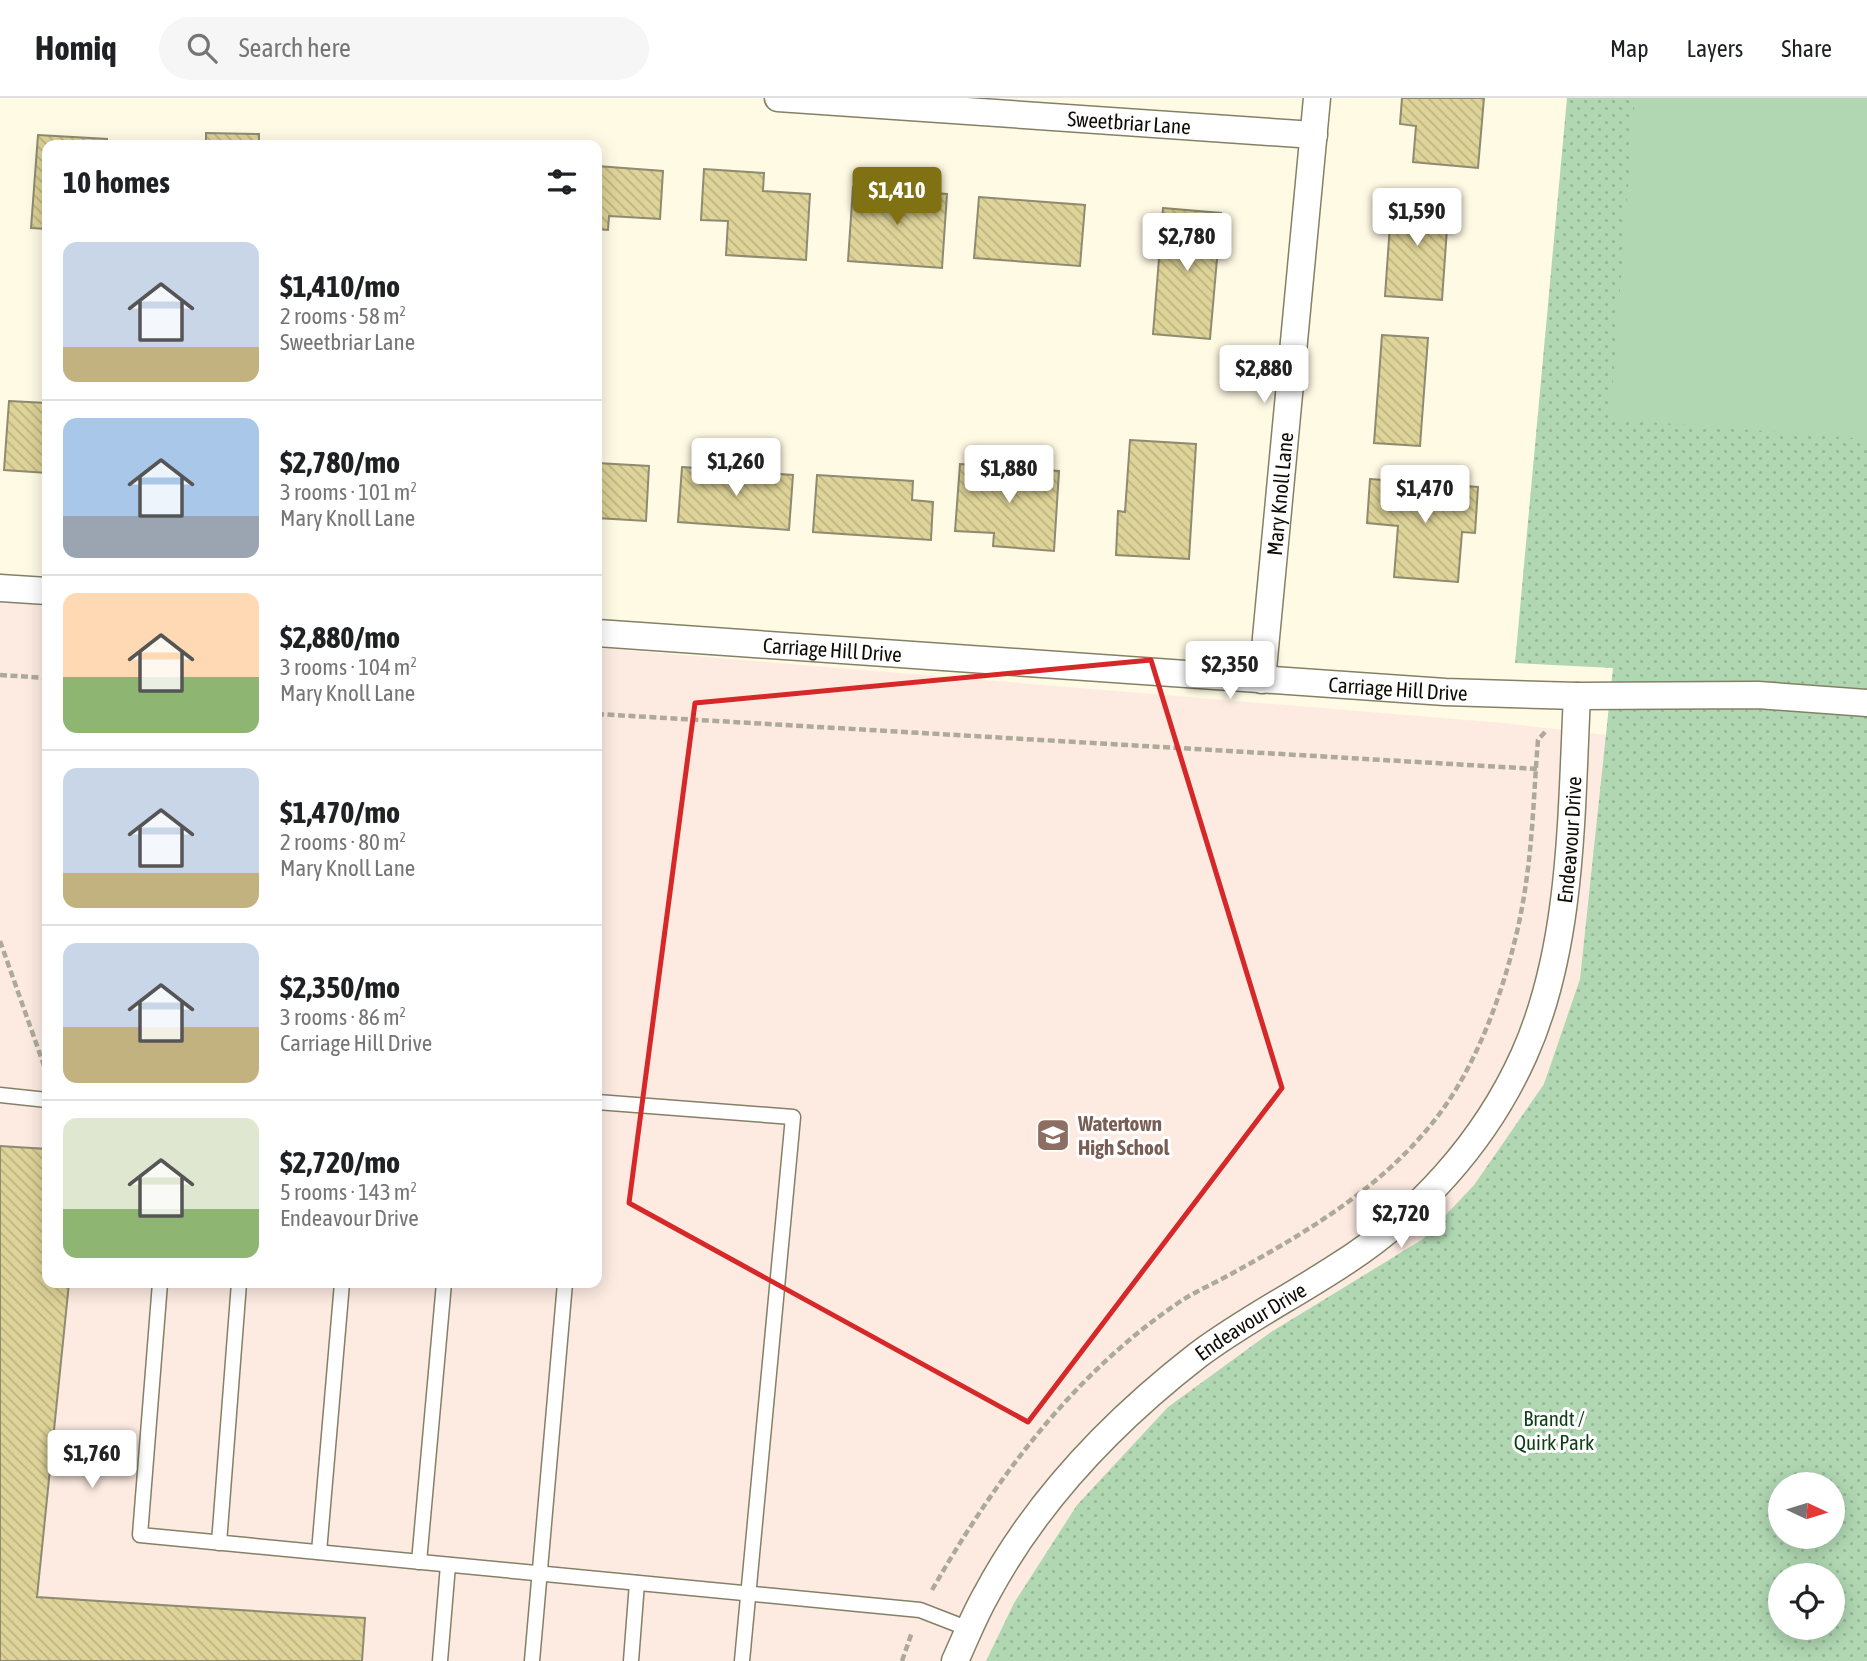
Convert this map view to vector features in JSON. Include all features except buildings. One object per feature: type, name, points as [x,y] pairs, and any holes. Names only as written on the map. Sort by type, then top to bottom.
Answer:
[{"type":"street","name":"Sweetbriar Lane","points":[[778,98],[1314,135]]},
{"type":"street","name":"Mary Knoll Lane","points":[[1262,680],[1317,98]]},
{"type":"street","points":[[0,588],[42,591]]},
{"type":"street","name":"Carriage Hill Drive","points":[[602,633],[1445,692],[1577,696],[1758,695],[1867,703]]},
{"type":"street","name":"Endeavour Drive","points":[[954,1661],[986,1594],[1036,1515],[1095,1445],[1148,1396],[1200,1354],[1267,1309],[1339,1266],[1392,1227],[1434,1189],[1473,1141],[1502,1099],[1525,1054],[1557,948],[1569,848],[1577,696]]},
{"type":"lane","points":[[0,1095],[42,1099]]},
{"type":"lane","points":[[602,1102],[793,1117],[742,1661]]},
{"type":"lane","points":[[160,1288],[140,1535],[920,1610],[969,1629]]},
{"type":"lane","points":[[219,1543],[239,1288]]},
{"type":"lane","points":[[319,1552],[342,1288]]},
{"type":"lane","points":[[419,1562],[444,1288]]},
{"type":"lane","points":[[532,1661],[565,1288]]},
{"type":"lane","points":[[440,1661],[448,1565]]},
{"type":"lane","points":[[631,1661],[637,1583]]},
{"type":"path","points":[[0,676],[42,678]]},
{"type":"path","points":[[902,1661],[920,1610],[953,1554],[1008,1470],[1063,1404],[1124,1342],[1180,1301],[1323,1220],[1408,1152],[1443,1108],[1478,1048],[1499,997],[1526,884],[1538,740],[1577,696]]},
{"type":"path","points":[[602,714],[1573,770]]},
{"type":"path","points":[[0,940],[42,1060]]},
{"type":"highlighted area","points":[[1151,660],[1282,1088],[1028,1422],[629,1203],[695,703]]},
{"type":"shaded area","name":"Watertown High School","points":[[0,598],[42,602],[42,1288],[602,1288],[602,648],[1503,723],[1607,735],[1580,979],[1544,1084],[1474,1185],[1423,1239],[1271,1332],[1168,1407],[1014,1603],[986,1661],[0,1661]]},
{"type":"green space","name":"Brandt / Quirk Park","points":[[1567,98],[1867,98],[1867,1661],[986,1661],[1014,1603],[1077,1505],[1168,1407],[1271,1332],[1423,1239],[1474,1185],[1544,1084],[1580,979],[1613,668],[1515,663]]},
{"type":"green space","points":[[1635,98],[1867,98],[1867,439],[1610,419]]},
{"type":"place","name":"Watertown High School","points":[[1053,1135]]}]
